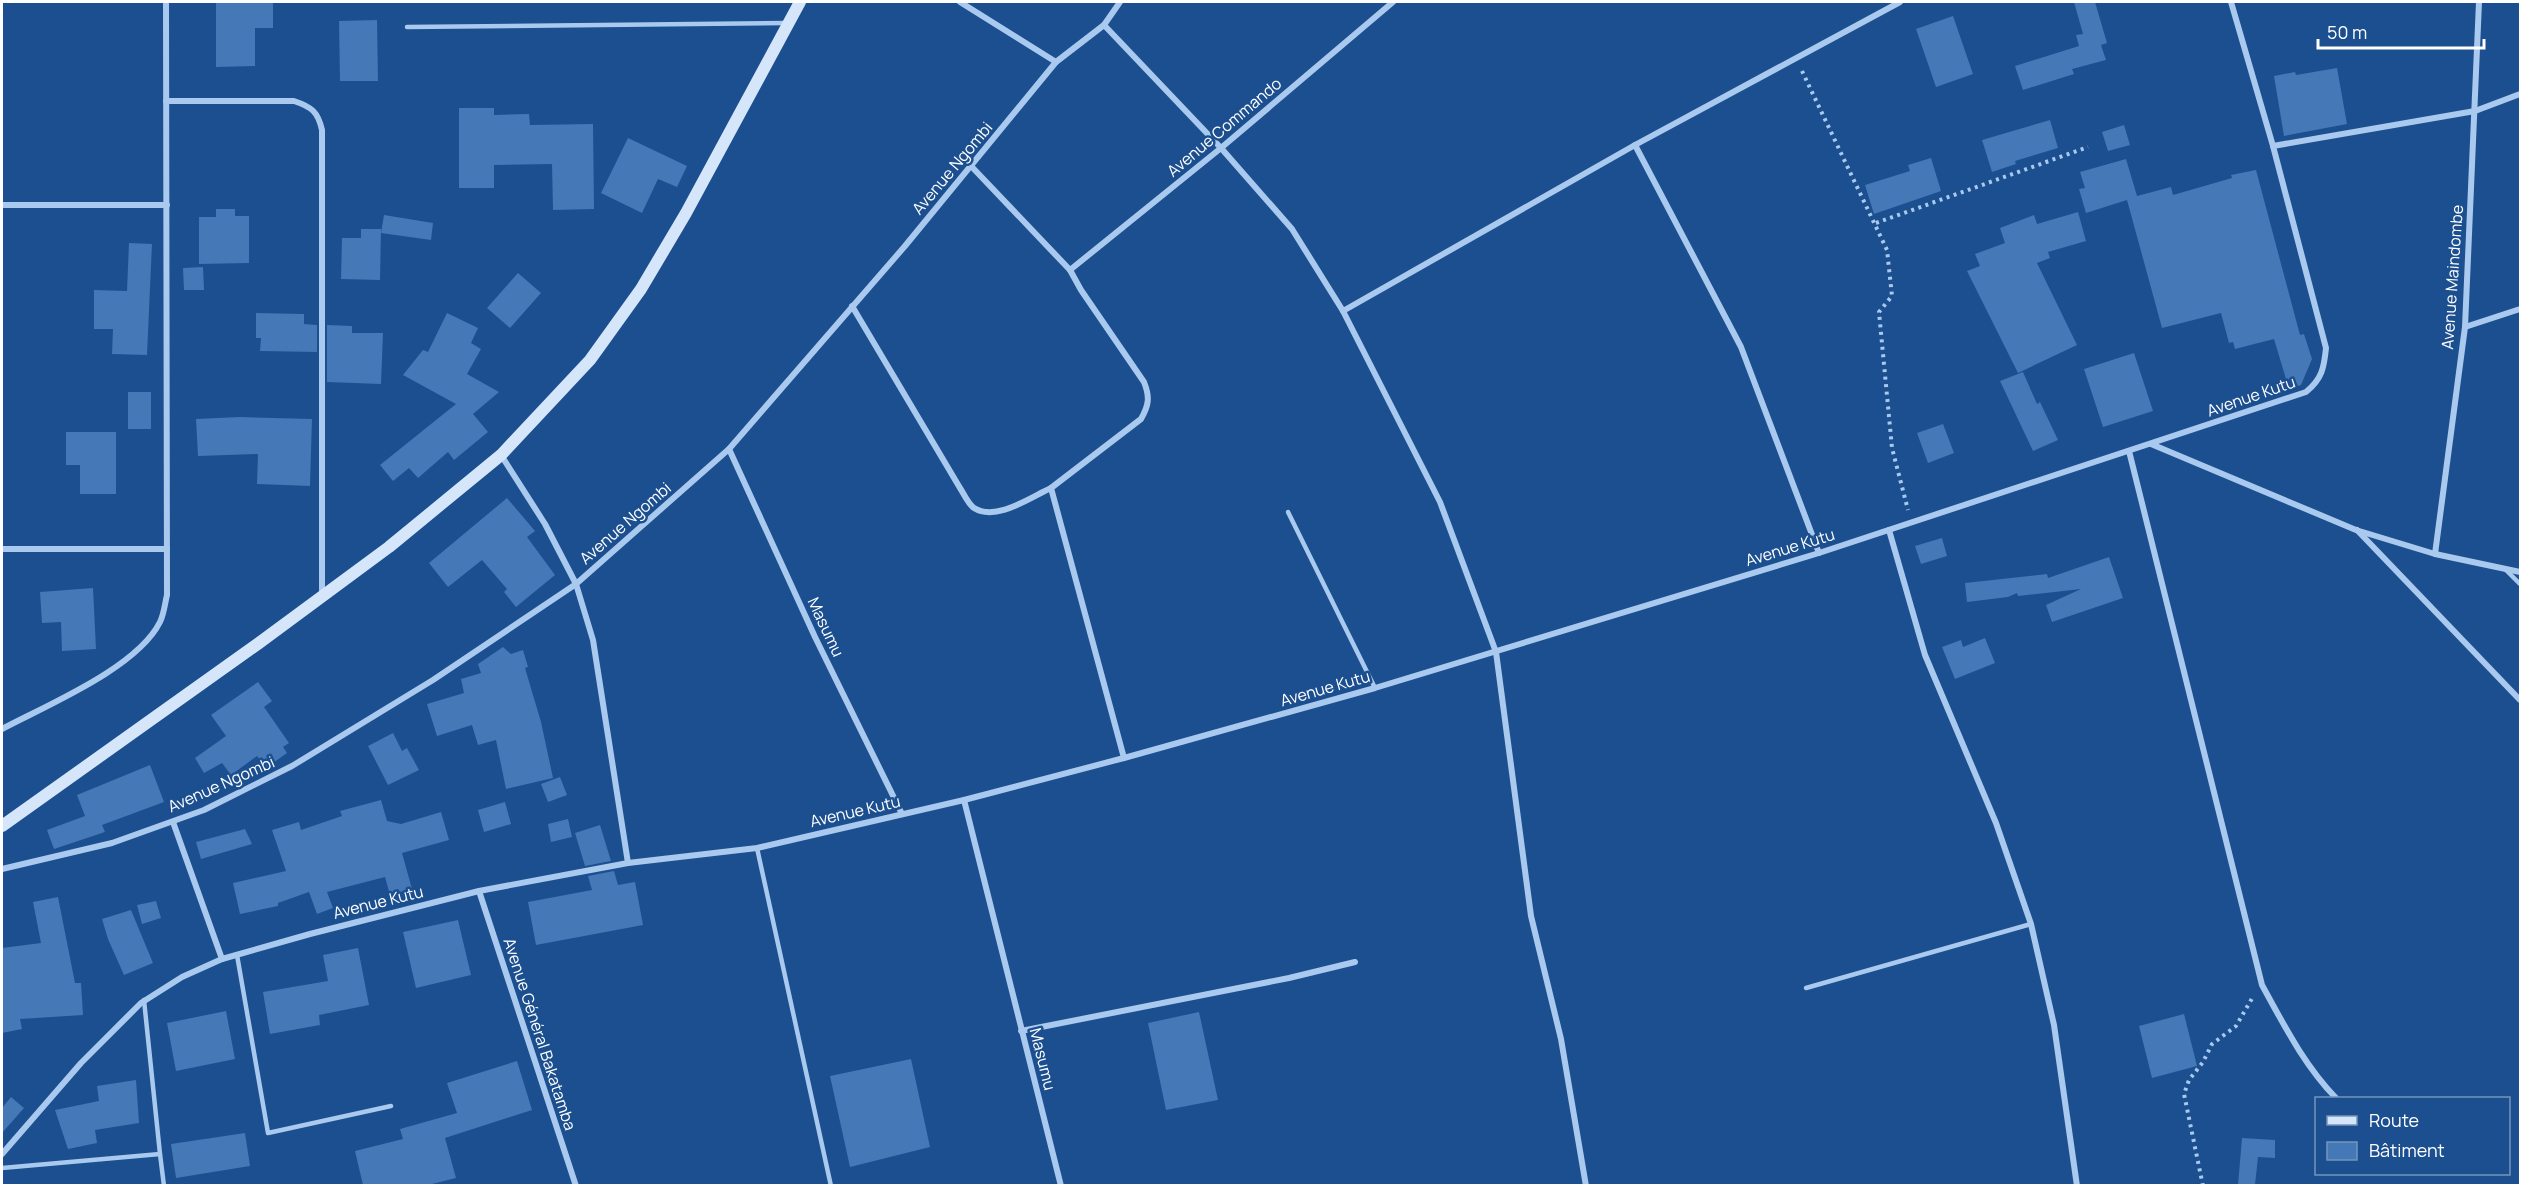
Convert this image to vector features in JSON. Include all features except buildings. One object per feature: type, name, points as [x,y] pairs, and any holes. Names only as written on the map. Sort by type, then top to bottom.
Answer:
[{"type":"main road","points":[[2,826],[389,548],[501,455],[590,360],[642,289],[686,213],[800,2]]},
{"type":"street","points":[[2,729],[96,679],[134,652],[161,621],[167,595],[166,2]]},
{"type":"street","points":[[960,2],[1056,62]]},
{"type":"street","name":"Avenue Ngombi","points":[[2,868],[112,843],[204,810],[292,766],[433,680],[576,584],[729,450],[971,166],[1056,62],[1104,25],[1120,2]]},
{"type":"street","name":"Avenue Commando","points":[[1070,270],[1221,148],[1393,2]]},
{"type":"street","points":[[1343,311],[1635,145],[1900,2]]},
{"type":"street","name":"Avenue Kutu","points":[[2,1154],[81,1063],[144,1000],[182,977],[222,959],[479,891],[628,863],[757,848],[964,800],[1124,758],[1375,688],[1819,553],[2306,392],[2317,383],[2324,370],[2326,348],[2273,146],[2231,2]]},
{"type":"street","name":"Avenue Maindombe","points":[[2435,554],[2464,327],[2479,2]]},
{"type":"street","points":[[1104,25],[1221,148],[1293,229],[1343,311],[1440,502],[1496,652],[1531,916],[1561,1039],[1586,1185]]},
{"type":"street","points":[[2273,146],[2475,111],[2520,94]]},
{"type":"street","points":[[166,101],[294,101],[309,106],[319,116],[322,130],[321,597]]},
{"type":"street","points":[[1635,145],[1741,347],[1819,553]]},
{"type":"street","points":[[852,306],[973,507],[986,512],[1004,509],[1051,488],[1141,419],[1148,405],[1149,394],[1144,382],[1081,290],[1070,270],[971,166]]},
{"type":"street","points":[[2,205],[166,206]]},
{"type":"street","points":[[2464,327],[2520,309]]},
{"type":"street","points":[[2151,444],[2356,530],[2435,554],[2520,572]]},
{"type":"street","name":"Masumu","points":[[729,450],[815,637],[902,814]]},
{"type":"street","points":[[2129,451],[2262,985],[2295,1046],[2320,1083],[2335,1097]]},
{"type":"street","points":[[501,455],[545,524],[576,584],[593,640],[628,863]]},
{"type":"street","points":[[1051,488],[1124,758]]},
{"type":"street","points":[[1889,530],[1925,655],[1996,824],[2031,924],[2055,1025],[2077,1185]]},
{"type":"street","points":[[2356,530],[2520,700]]},
{"type":"street","points":[[2,549],[167,549]]},
{"type":"street","name":"Masumu","points":[[964,800],[1061,1185]]},
{"type":"street","points":[[173,822],[222,959]]},
{"type":"street","name":"Avenue Général Bakatamba","points":[[479,891],[576,1185]]},
{"type":"street","points":[[1021,1030],[1289,978],[1355,962]]},
{"type":"lane","points":[[407,27],[788,23]]},
{"type":"lane","points":[[1288,512],[1375,688]]},
{"type":"lane","points":[[2505,569],[2520,584]]},
{"type":"lane","points":[[757,848],[831,1185]]},
{"type":"lane","points":[[1806,987],[2031,924]]},
{"type":"lane","points":[[237,955],[268,1133],[391,1106]]},
{"type":"lane","points":[[144,1000],[164,1185]]},
{"type":"lane","points":[[2,1168],[160,1154]]},
{"type":"path","points":[[1796,59],[1887,250],[1892,296],[1879,312],[1892,448],[1911,523]]},
{"type":"path","points":[[1876,223],[2088,147]]},
{"type":"path","points":[[2203,1185],[2184,1094],[2189,1080],[2203,1062],[2212,1044],[2236,1026],[2262,985]]}]
